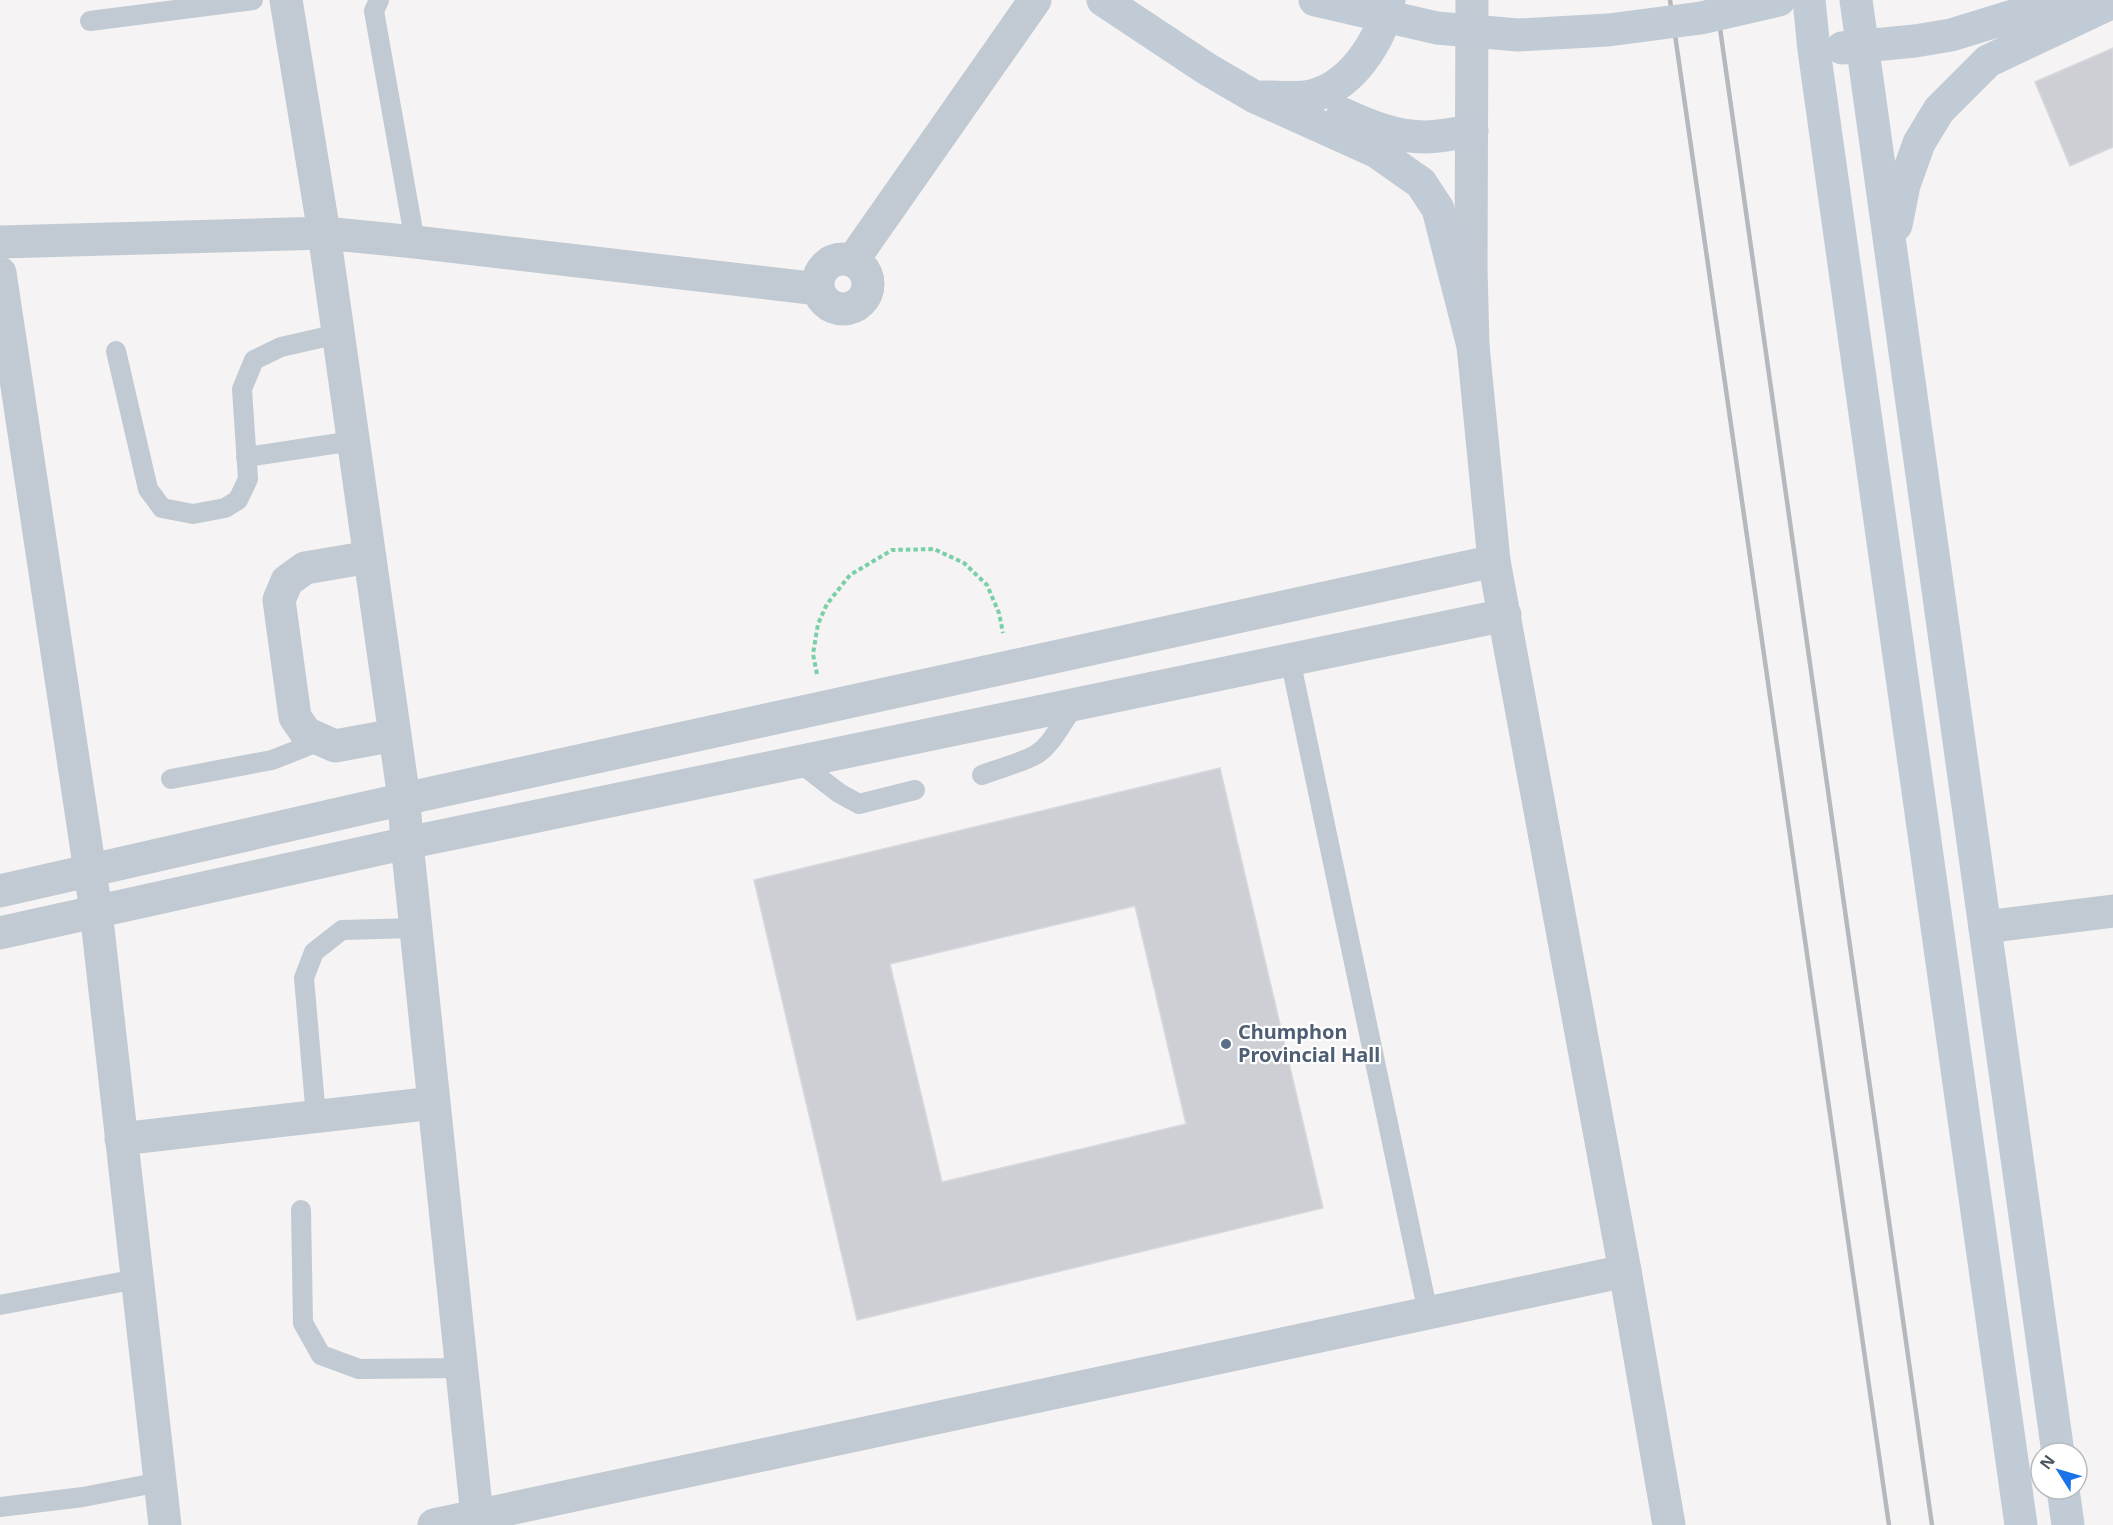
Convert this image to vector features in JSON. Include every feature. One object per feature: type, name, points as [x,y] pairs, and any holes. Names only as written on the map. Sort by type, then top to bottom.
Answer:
[{"type":"main road","points":[[1103,0],[1207,69],[1256,97],[1377,152],[1421,183],[1438,209],[1473,346]]},
{"type":"main road","points":[[1315,0],[1437,28],[1518,34],[1620,29],[1701,18],[1779,0]]},
{"type":"main road","points":[[1256,97],[1306,97],[1325,91],[1342,80],[1368,54],[1385,21],[1389,0]]},
{"type":"main road","points":[[1809,0],[1814,50],[2028,1477],[2021,1525]]},
{"type":"main road","points":[[1856,0],[2056,1441]]},
{"type":"main road","points":[[1814,50],[1951,35],[2065,0]]},
{"type":"main road","points":[[1891,246],[1904,185],[1920,143],[1939,110],[1988,61],[2113,2]]},
{"type":"main road","points":[[1306,97],[1368,126],[1399,134],[1426,137],[1472,131]]},
{"type":"main road","points":[[2065,1501],[2068,1525]]},
{"type":"street","points":[[286,0],[324,233],[404,799],[477,1516]]},
{"type":"street","points":[[0,242],[324,233],[818,289],[824,300],[838,309],[855,306],[861,302],[868,291],[868,282],[862,267],[853,260],[1035,0]]},
{"type":"street","points":[[1472,0],[1473,346],[1494,561],[1625,1271],[1669,1525]]},
{"type":"street","points":[[0,273],[6,357],[91,871],[165,1525]]},
{"type":"street","points":[[370,557],[305,568],[287,581],[279,600],[295,717],[306,733],[335,746],[395,735]]},
{"type":"street","points":[[0,891],[404,799],[1494,561]]},
{"type":"street","points":[[0,933],[407,843],[1505,615]]},
{"type":"street","points":[[775,718],[785,764]]},
{"type":"street","points":[[1986,927],[2113,911]]},
{"type":"street","points":[[122,1139],[434,1103]]},
{"type":"street","points":[[435,1525],[1625,1271]]},
{"type":"lane","points":[[90,21],[253,0]]},
{"type":"lane","points":[[379,0],[374,10],[415,242]]},
{"type":"lane","points":[[116,351],[148,489],[162,508],[193,514],[225,508],[238,500],[248,479],[242,389],[254,360],[281,347],[338,334]]},
{"type":"lane","points":[[246,457],[353,441]]},
{"type":"lane","points":[[1290,659],[1428,1313]]},
{"type":"lane","points":[[982,774],[1037,754],[1052,737],[1065,716],[1078,703]]},
{"type":"lane","points":[[171,779],[272,760],[321,741]]},
{"type":"lane","points":[[785,764],[808,769],[839,793],[859,804],[915,790]]},
{"type":"lane","points":[[316,1117],[304,978],[314,952],[342,930],[416,928]]},
{"type":"lane","points":[[301,1210],[303,1323],[321,1355],[359,1369],[462,1368]]},
{"type":"lane","points":[[0,1305],[137,1279]]},
{"type":"lane","points":[[0,1507],[83,1497],[160,1482]]},
{"type":"path","points":[[823,708],[813,654],[822,614],[850,575],[892,550],[934,549],[964,563],[987,585],[999,613],[1010,666]]},
{"type":"building","points":[[2113,48],[2113,147],[2070,166],[2035,82]]},
{"type":"building","name":"Chumphon Provincial Hall","points":[[1220,768],[1323,1208],[857,1320],[754,880]],"holes":[[[1135,906],[1186,1124],[942,1182],[890,964]]]},
{"type":"railway","points":[[1670,0],[1889,1525]]},
{"type":"railway","points":[[1716,0],[1932,1525]]},
{"type":"place","name":"Chumphon Provincial Hall","points":[[1226,1044]]}]
